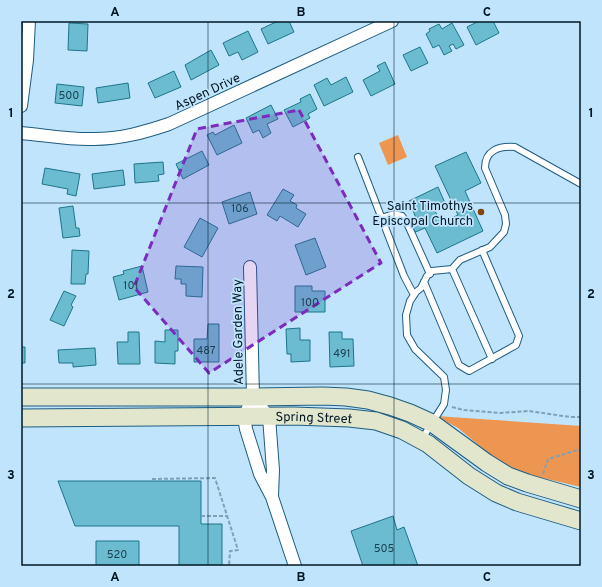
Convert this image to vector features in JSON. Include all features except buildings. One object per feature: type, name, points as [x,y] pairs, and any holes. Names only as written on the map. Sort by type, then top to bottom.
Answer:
[{"type":"main road","name":"Spring Street","points":[[21,397],[346,397],[390,406],[410,412],[432,423],[487,463],[508,476],[581,499]]},
{"type":"main road","name":"Spring Street","points":[[21,418],[317,416],[349,418],[376,422],[402,430],[421,441],[469,476],[496,493],[517,502],[581,520]]},
{"type":"street","points":[[21,106],[30,21]]},
{"type":"street","name":"Aspen Drive","points":[[21,132],[94,140],[117,138],[144,132],[169,124],[392,21]]},
{"type":"street","name":"Adele Garden Way","points":[[250,267],[253,397]]},
{"type":"street","points":[[272,497],[273,470],[269,417],[253,397],[244,417],[246,429],[260,474],[272,497],[295,566]]},
{"type":"lane","points":[[421,441],[444,404],[446,390],[444,377],[415,349],[407,335],[406,315],[410,301],[432,271],[452,269],[460,260],[490,247],[504,232],[506,224],[505,214],[485,168],[485,161],[490,153],[497,149],[515,147],[573,181],[581,184]]},
{"type":"lane","points":[[358,157],[404,276],[414,295]]},
{"type":"lane","points":[[381,218],[394,214],[402,216],[407,223],[430,274]]},
{"type":"lane","points":[[424,282],[459,365],[469,371],[492,359],[516,345],[519,336],[482,250]]},
{"type":"lane","points":[[452,269],[492,359]]},
{"type":"path","points":[[444,404],[464,410],[500,413],[530,411],[570,417],[581,417]]},
{"type":"path","points":[[543,476],[548,459],[581,450]]},
{"type":"path","points":[[152,479],[215,478],[238,550],[230,551],[229,566]]},
{"type":"path","points":[[201,516],[228,516]]},
{"type":"highlighted area","points":[[299,110],[381,263],[209,373],[134,287],[197,129]]},
{"type":"shaded area","points":[[398,135],[407,157],[388,165],[379,143]]},
{"type":"shaded area","points":[[436,416],[581,426],[581,487],[534,476],[510,467],[488,453],[458,428]]},
{"type":"place","name":"Saint Timothys Episcopal Church","points":[[481,212]]}]
